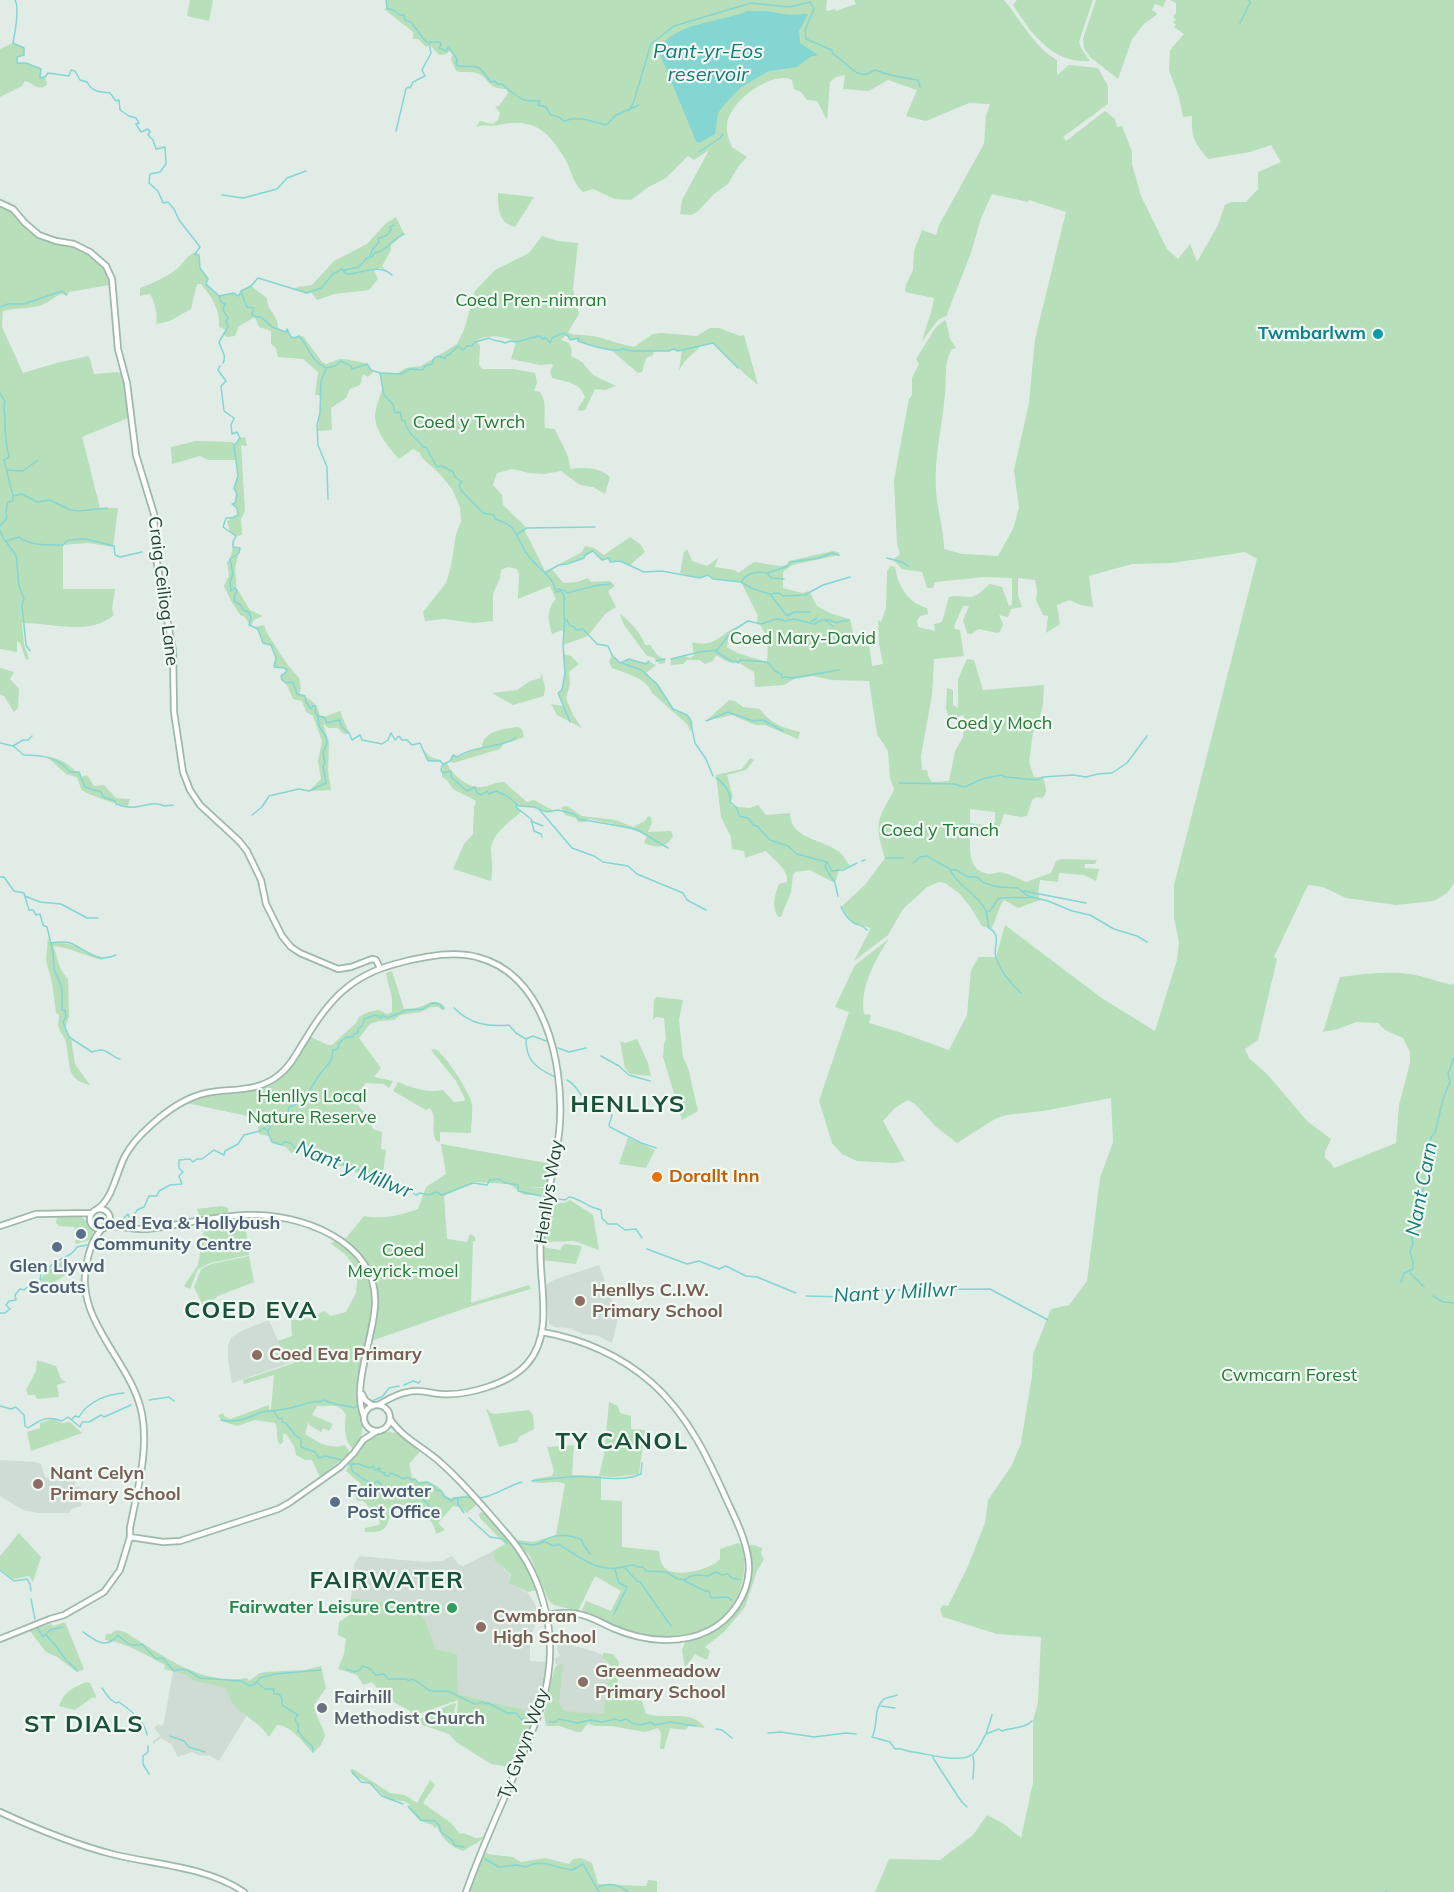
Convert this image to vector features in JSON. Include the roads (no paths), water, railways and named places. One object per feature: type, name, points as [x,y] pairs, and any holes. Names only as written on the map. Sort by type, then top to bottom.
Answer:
[{"type":"street","name":"Craig Ceiliog Lane","points":[[0,203],[13,209],[39,235],[74,244],[90,252],[106,266],[112,279],[118,348],[126,383],[136,455],[154,514],[156,558],[174,664],[174,712],[183,772],[190,790],[208,814],[236,837],[247,850],[261,880],[266,904],[282,936],[291,947],[332,968],[351,967],[372,959],[376,960],[380,968]]},
{"type":"street","name":"Henllys Way","points":[[119,1170],[129,1150],[140,1136],[182,1102],[202,1094],[253,1088],[279,1076],[289,1066],[331,1001],[352,983],[380,968],[406,961],[455,954],[491,961],[520,982],[546,1026],[557,1066],[561,1101],[555,1160],[540,1246],[542,1332],[532,1358],[522,1369],[504,1381],[455,1393],[412,1391],[375,1406]]},
{"type":"street","points":[[0,1226],[36,1214],[66,1212],[82,1215],[91,1213],[103,1205],[107,1199],[119,1170]]},
{"type":"street","points":[[94,1238],[104,1227],[109,1216],[108,1204],[119,1170]]},
{"type":"street","points":[[97,1209],[102,1209],[118,1226]]},
{"type":"street","points":[[90,1221],[91,1213]]},
{"type":"street","points":[[0,1639],[64,1615],[100,1596],[120,1570],[130,1537],[144,1445],[142,1415],[132,1385],[95,1323],[87,1303],[85,1272],[94,1238],[93,1226],[82,1215]]},
{"type":"street","points":[[93,1226],[145,1229],[221,1218],[256,1215],[279,1217],[339,1238],[363,1259],[374,1284],[374,1316],[362,1375],[360,1401],[366,1426],[363,1440],[354,1453],[340,1467],[307,1492],[278,1509],[185,1540],[163,1542],[130,1537]]},
{"type":"street","points":[[542,1332],[567,1337],[605,1352],[638,1372],[671,1402],[691,1429],[714,1470],[735,1518],[747,1554],[749,1568],[742,1596],[732,1612],[717,1626],[693,1637],[652,1639],[619,1631],[580,1614],[569,1612],[546,1615]]},
{"type":"street","points":[[361,1391],[364,1400],[375,1406],[384,1407],[390,1416]]},
{"type":"street","points":[[363,1440],[388,1425],[389,1403],[393,1398]]},
{"type":"street","points":[[364,1417],[366,1411],[375,1406]]},
{"type":"street","name":"Ty Gwyn Way","points":[[390,1416],[399,1431],[427,1450],[447,1468],[509,1536],[536,1580],[546,1615],[550,1665],[544,1698],[510,1787],[482,1847],[466,1892]]},
{"type":"street","points":[[366,1426],[372,1430],[399,1431]]},
{"type":"street","points":[[0,1812],[80,1845],[209,1876],[244,1892]]},
{"type":"water","name":"Pant-yr-Eos reservoir","points":[[747,11],[790,15],[808,14],[799,31],[800,43],[818,55],[810,57],[797,67],[769,71],[741,87],[718,113],[715,134],[699,143],[696,141],[659,52],[664,42],[684,29]]},
{"type":"waterway","points":[[15,0],[17,15],[13,43],[24,48],[24,55],[17,57],[17,63],[26,63],[41,69],[40,78],[45,77],[48,73],[69,76],[71,70],[75,71],[80,80],[87,82],[94,90],[110,93],[116,101],[119,100],[120,110],[136,118],[139,123],[136,124],[141,132],[148,129],[150,132],[148,135],[153,140],[156,149],[165,147],[166,164],[160,172],[150,174],[149,183],[158,191],[163,203],[168,202],[174,209],[179,220],[200,247],[195,254],[199,255],[200,268],[208,279],[206,284],[225,304],[223,310],[228,318],[226,321],[228,327],[219,342],[224,355],[223,363]]},
{"type":"waterway","points":[[386,0],[387,8],[404,15],[405,20],[411,22],[426,42],[440,42],[439,48],[446,51],[448,47],[457,59],[456,65],[479,68],[491,82],[502,84],[524,100],[540,101],[538,105],[546,107],[551,115],[563,121],[580,119],[606,125],[616,115],[639,105]]},
{"type":"waterway","points":[[1240,23],[1250,3],[1249,0]]},
{"type":"waterway","points":[[628,111],[633,104],[651,44],[674,26],[751,3],[790,7],[810,2],[814,9],[805,30],[806,39],[832,50],[833,54],[858,73],[867,74],[875,70],[918,80],[920,87]]},
{"type":"waterway","points":[[396,131],[406,89],[410,88],[413,82],[425,76],[422,70],[431,53],[429,43]]},
{"type":"waterway","points":[[699,152],[723,134]]},
{"type":"waterway","points":[[222,195],[243,198],[277,189],[287,178],[306,171]]},
{"type":"waterway","points":[[370,256],[379,242],[378,239],[387,235],[391,230],[390,227],[394,225]]},
{"type":"waterway","points":[[344,270],[359,267],[367,258],[404,234]]},
{"type":"waterway","points":[[241,291],[251,286],[258,278],[307,293],[321,288],[333,274],[342,269],[346,274],[375,269],[387,271],[392,275]]},
{"type":"waterway","points":[[0,307],[8,304],[24,304],[62,291],[66,294]]},
{"type":"waterway","points":[[219,296],[234,293],[238,296],[241,292],[247,307],[254,308],[252,314],[255,317],[261,317],[272,327],[286,332],[287,329],[291,337],[299,336],[314,358],[326,368],[335,366],[341,361],[351,366],[352,369],[367,364],[371,370],[380,373],[384,395],[393,404],[395,413],[400,412],[402,420],[405,421],[412,435],[423,447],[426,447],[437,467],[442,466],[453,472],[455,477],[462,482],[459,485],[461,490],[483,513],[494,515],[495,519],[510,526],[528,555],[552,582],[556,592],[561,591],[564,596],[564,619],[569,625],[576,630],[583,629],[597,644],[608,646],[612,655],[620,663],[629,659],[646,664],[649,661]]},
{"type":"waterway","points":[[381,373],[401,374],[410,369],[423,370],[425,366],[432,364],[434,358],[439,356],[445,359],[458,346],[463,350],[475,342],[489,338],[505,343],[539,336],[544,339],[545,337],[550,343],[552,338],[563,333],[570,340],[579,338],[578,341],[583,343],[613,350],[669,351],[673,349],[678,351],[713,343],[738,368]]},
{"type":"waterway","points":[[220,366],[218,370],[226,381],[221,386],[224,411],[234,418],[231,425],[232,434],[237,432],[240,438],[234,446],[238,476],[234,488],[237,494],[235,503],[232,504],[237,508],[238,515],[226,518],[223,527],[236,536],[233,547],[240,548],[239,553],[230,559],[233,574],[230,582],[231,591],[235,588],[237,590],[235,602],[241,605],[243,610],[249,612],[251,618],[249,625],[258,629],[263,643],[271,645],[276,658],[274,667],[285,668],[287,671],[281,676],[282,680],[286,683],[293,682],[297,694],[305,696],[311,709],[316,706],[315,712],[318,716],[324,717],[327,723],[340,720],[341,726],[349,733],[352,740],[360,735],[362,740],[382,744],[388,740],[391,733],[395,740],[399,736],[412,745],[420,743],[428,761],[440,761],[443,764],[441,770],[443,773],[451,771],[451,777],[467,791],[475,787],[477,793],[481,795],[487,791],[489,794],[496,791],[507,796],[519,806],[534,807],[547,812],[558,810],[574,814],[579,819],[636,829],[668,848]]},
{"type":"waterway","points":[[326,369],[321,381],[320,413],[317,425],[318,445],[327,467],[328,499]]},
{"type":"waterway","points":[[0,393],[5,402],[5,435],[9,457],[4,460],[13,496],[13,501],[8,502],[7,518],[0,526]]},
{"type":"waterway","points":[[7,470],[23,471],[38,460]]},
{"type":"waterway","points":[[13,496],[22,494],[37,502],[50,500],[70,510],[107,508]]},
{"type":"waterway","points":[[517,534],[527,528],[595,527]]},
{"type":"waterway","points":[[0,530],[16,555],[19,586],[24,599],[22,605],[26,645],[30,651]]},
{"type":"waterway","points":[[6,541],[19,537],[34,543],[63,545],[68,540],[86,539],[114,546],[115,555],[120,557],[142,552]]},
{"type":"waterway","points":[[546,572],[559,565],[584,558],[593,551],[602,560],[609,558],[610,562],[620,561],[644,572],[662,571],[700,578],[708,575],[713,579],[741,582],[753,589],[770,594],[779,593],[783,596],[805,595],[823,585],[850,577]]},
{"type":"waterway","points":[[767,573],[786,567],[791,562],[819,558],[832,553],[839,555]]},
{"type":"waterway","points":[[887,558],[908,566]]},
{"type":"waterway","points":[[741,582],[746,576],[756,572],[767,573],[771,578],[784,579]]},
{"type":"waterway","points":[[558,589],[567,593],[611,584]]},
{"type":"waterway","points":[[770,594],[787,616],[794,612],[810,612]]},
{"type":"waterway","points":[[809,623],[817,618]]},
{"type":"waterway","points":[[565,619],[563,644],[565,673],[562,690],[558,693],[570,722]]},
{"type":"waterway","points":[[671,659],[717,650],[732,631],[748,621],[761,624],[777,619],[785,621],[794,619],[814,624],[822,620],[837,623],[848,621]]},
{"type":"waterway","points":[[825,620],[833,626]]},
{"type":"waterway","points":[[715,651],[733,662],[738,663],[740,660],[767,662],[781,674],[782,678],[839,670]]},
{"type":"waterway","points":[[656,661],[665,659]]},
{"type":"waterway","points":[[622,663],[641,670],[657,684],[673,709],[687,715],[695,743],[706,759],[713,776]]},
{"type":"waterway","points":[[706,721],[728,712],[753,721],[763,720],[783,731]]},
{"type":"waterway","points":[[252,815],[262,807],[269,796],[299,789],[309,791],[326,783],[323,753],[327,743],[319,726],[318,716]]},
{"type":"waterway","points":[[13,746],[32,736]]},
{"type":"waterway","points":[[899,783],[954,784],[965,787],[982,779],[1001,775],[1037,780],[1043,777],[1073,775],[1086,777],[1112,773],[1127,763],[1147,736]]},
{"type":"waterway","points":[[444,764],[450,761],[453,755],[457,757],[472,750],[511,741],[516,737]]},
{"type":"waterway","points":[[0,743],[13,746],[24,755],[43,756],[55,760],[70,772],[79,772],[85,787],[101,792],[103,797],[115,801],[116,804],[131,807],[154,804],[173,805]]},
{"type":"waterway","points":[[716,778],[726,788],[730,802],[737,808],[739,816],[748,818],[770,840],[788,846],[797,854],[827,862],[832,871],[843,870],[857,863]]},
{"type":"waterway","points":[[516,804],[517,808],[531,819],[534,831],[542,837]]},
{"type":"waterway","points":[[538,808],[572,848],[603,862],[628,866],[637,874],[683,893],[687,900],[706,910]]},
{"type":"waterway","points":[[531,821],[543,826]]},
{"type":"waterway","points":[[913,863],[920,857],[927,856],[968,877],[977,877],[984,883],[999,887],[1018,888],[1028,896],[1090,915],[1114,929],[1137,936],[1147,942]]},
{"type":"waterway","points":[[886,858],[904,858]]},
{"type":"waterway","points":[[826,862],[825,867],[835,883],[838,896]]},
{"type":"waterway","points":[[950,870],[958,881],[982,903],[987,913],[989,928],[996,938],[995,954],[998,963],[1006,977],[1021,993]]},
{"type":"waterway","points":[[0,877],[4,877],[14,891],[24,893],[29,910],[33,910],[36,915],[40,914],[43,925],[47,927],[54,968],[62,989],[62,1010],[65,1010],[66,1017],[63,1022],[69,1037],[92,1052],[104,1050],[120,1059]]},
{"type":"waterway","points":[[1024,891],[1086,903]]},
{"type":"waterway","points":[[25,896],[40,902],[61,904],[87,918],[98,918]]},
{"type":"waterway","points":[[986,912],[990,911],[998,899],[1033,897]]},
{"type":"waterway","points":[[841,907],[850,920],[867,930]]},
{"type":"waterway","points":[[50,943],[68,942],[97,957],[116,955]]},
{"type":"waterway","points":[[120,1222],[128,1214],[132,1219],[137,1210],[144,1207],[149,1196],[157,1196],[159,1191],[170,1185],[182,1184],[179,1176],[183,1172],[179,1168],[179,1160],[190,1159],[193,1162],[202,1159],[214,1150],[224,1155],[225,1151],[238,1144],[244,1135],[264,1128],[268,1131],[270,1122],[288,1112],[289,1107],[303,1099],[330,1061],[333,1050],[338,1049],[339,1043],[346,1037],[353,1037],[358,1033],[364,1019],[375,1015],[381,1018],[383,1015],[387,1018],[407,1010],[423,1009],[432,1003],[440,1004],[443,1009]]},
{"type":"waterway","points":[[454,1008],[473,1021],[486,1025],[509,1025],[526,1039],[533,1036],[546,1041]]},
{"type":"waterway","points":[[526,1039],[526,1047],[533,1063],[555,1077]]},
{"type":"waterway","points":[[558,1048],[569,1052],[586,1048]]},
{"type":"waterway","points":[[601,1056],[619,1066],[629,1075],[650,1081]]},
{"type":"waterway","name":"Nant Carn","points":[[1401,1282],[1404,1273],[1413,1269],[1410,1252],[1413,1243],[1411,1233],[1415,1230],[1415,1211],[1427,1179],[1426,1164],[1431,1137],[1435,1133],[1443,1099],[1450,1082],[1448,1074],[1454,1057]]},
{"type":"waterway","points":[[567,1080],[587,1101],[608,1110],[612,1115],[610,1127],[656,1148]]},
{"type":"waterway","name":"Nant y Millwr","points":[[268,1132],[272,1142],[282,1145],[284,1142],[291,1143],[296,1149],[304,1145],[316,1156],[323,1157],[333,1162],[334,1165],[341,1162],[349,1169],[365,1170],[366,1176],[372,1175],[375,1178],[391,1180],[394,1186],[399,1186],[402,1190],[407,1189],[416,1195],[437,1192],[442,1195],[473,1183],[487,1185],[490,1180],[499,1179],[505,1183],[518,1185],[518,1191],[541,1196]]},
{"type":"waterway","name":"Nant y Millwr","points":[[553,1198],[565,1200],[569,1197],[601,1210],[602,1218],[608,1224],[617,1224],[625,1230],[636,1229],[642,1238]]},
{"type":"waterway","points":[[0,1313],[5,1313],[10,1309],[6,1305],[9,1301],[16,1300],[15,1295],[20,1289],[24,1290],[34,1282],[40,1281],[41,1272],[45,1273],[53,1264],[77,1247],[87,1245]]},
{"type":"waterway","name":"Nant y Millwr","points":[[647,1249],[687,1264],[699,1261],[719,1269],[726,1266],[746,1276],[757,1277],[796,1293]]},
{"type":"waterway","points":[[1410,1273],[1424,1287]]},
{"type":"waterway","name":"Nant y Millwr","points":[[806,1296],[843,1297],[880,1290],[990,1289],[1048,1320]]},
{"type":"waterway","points":[[1433,1296],[1443,1302],[1454,1303]]},
{"type":"waterway","points":[[404,1385],[420,1381]]},
{"type":"waterway","points":[[372,1401],[383,1396],[389,1388],[399,1386]]},
{"type":"waterway","points":[[72,1419],[75,1416],[79,1417],[99,1399],[124,1393]]},
{"type":"waterway","points":[[149,1400],[169,1397],[174,1401]]},
{"type":"waterway","points":[[221,1420],[242,1420],[261,1412],[324,1400],[354,1408],[357,1405]]},
{"type":"waterway","points":[[0,1406],[11,1409],[16,1407],[24,1415],[25,1426],[28,1428],[44,1419],[52,1418],[62,1421],[68,1417],[80,1427],[82,1422],[89,1422],[101,1415],[104,1417],[131,1405]]},
{"type":"waterway","points":[[274,1411],[278,1418],[282,1419],[282,1422],[286,1423],[301,1439],[301,1447],[315,1452],[319,1458],[325,1456],[341,1460]]},
{"type":"waterway","points":[[532,1481],[579,1476],[614,1479],[632,1477],[641,1474],[642,1463]]},
{"type":"waterway","points":[[349,1464],[359,1464],[369,1468],[373,1466],[375,1470],[380,1468],[379,1471],[385,1473],[384,1475],[389,1476],[391,1473],[404,1479],[407,1477],[415,1479],[419,1484],[427,1482],[452,1501],[455,1498],[470,1497]]},
{"type":"waterway","points":[[351,1465],[352,1471],[366,1481],[374,1483],[378,1481],[386,1491],[394,1491],[396,1495],[404,1496]]},
{"type":"waterway","points":[[480,1498],[522,1482]]},
{"type":"waterway","points":[[411,1494],[414,1493],[426,1502],[431,1516]]},
{"type":"waterway","points":[[458,1498],[458,1504],[464,1513]]},
{"type":"waterway","points":[[469,1518],[490,1537],[503,1539],[507,1543]]},
{"type":"waterway","points":[[539,1544],[554,1536],[571,1537],[582,1540],[590,1554]]},
{"type":"waterway","points":[[519,1543],[533,1545],[545,1542],[554,1546],[558,1544],[600,1567],[618,1568],[634,1565],[643,1567],[646,1571],[666,1572],[684,1580],[691,1576],[708,1576],[716,1572],[722,1575],[728,1574],[740,1580]]},
{"type":"waterway","points":[[625,1568],[640,1582],[671,1626]]},
{"type":"waterway","points":[[614,1614],[627,1587],[619,1583],[615,1569]]},
{"type":"waterway","points":[[0,1570],[14,1581],[27,1579],[31,1591]]},
{"type":"waterway","points":[[683,1580],[709,1591],[711,1598],[727,1597],[732,1600]]},
{"type":"waterway","points":[[31,1599],[35,1619]]},
{"type":"waterway","points":[[38,1629],[43,1637],[50,1630],[62,1627]]},
{"type":"waterway","points":[[83,1632],[105,1643],[114,1640],[118,1635],[131,1645],[142,1644],[156,1659],[163,1658],[174,1671],[187,1670],[200,1678],[241,1681],[250,1686],[260,1678],[275,1674],[321,1670]]},
{"type":"waterway","points":[[46,1635],[77,1670]]},
{"type":"waterway","points":[[346,1669],[355,1672],[362,1666],[369,1668],[376,1675],[384,1674],[388,1679],[409,1681],[411,1679],[431,1691],[450,1692],[475,1704],[488,1703],[507,1713],[516,1713],[521,1719],[529,1720]]},
{"type":"waterway","points":[[257,1682],[265,1689],[274,1689],[274,1694],[279,1694],[282,1699],[282,1705],[298,1715],[295,1719],[298,1731],[312,1746],[313,1752]]},
{"type":"waterway","points":[[102,1688],[110,1699],[116,1703],[119,1702],[136,1716],[144,1725],[147,1735]]},
{"type":"waterway","points":[[897,1695],[885,1698],[880,1703],[872,1737],[890,1742],[895,1749],[910,1752],[944,1758],[967,1757],[977,1750],[986,1734],[999,1729],[1002,1731],[1022,1727],[1032,1721]]},
{"type":"waterway","points":[[881,1706],[895,1708]]},
{"type":"waterway","points":[[986,1734],[992,1715]]},
{"type":"waterway","points":[[548,1722],[555,1722],[559,1719],[577,1723],[591,1720],[602,1722],[626,1719],[638,1725],[650,1722],[655,1725],[670,1722],[696,1726]]},
{"type":"waterway","points":[[716,1729],[722,1730],[732,1738]]},
{"type":"waterway","points":[[768,1733],[781,1732],[814,1737],[856,1734]]},
{"type":"waterway","points":[[170,1736],[184,1741],[189,1747],[205,1752]]},
{"type":"waterway","points":[[148,1746],[148,1752],[143,1756],[143,1764],[149,1774]]},
{"type":"waterway","points":[[933,1756],[967,1807]]},
{"type":"waterway","points":[[973,1756],[973,1779]]},
{"type":"waterway","points":[[352,1772],[361,1782],[370,1783],[382,1796],[403,1804]]},
{"type":"waterway","points":[[408,1806],[421,1820],[435,1821],[441,1832],[453,1841],[454,1845],[464,1847]]},
{"type":"waterway","points":[[485,1859],[499,1867],[517,1865],[526,1867],[543,1863],[572,1870],[583,1864],[599,1892]]},
{"type":"waterway","points":[[598,1887],[613,1885],[628,1892]]},
{"type":"place","name":"Twmbarlwm","points":[[1378,334]]},
{"type":"place","name":"Dorallt Inn","points":[[657,1177]]},
{"type":"place","name":"Coed Eva & Hollybush Community Centre","points":[[81,1234]]},
{"type":"place","name":"Glen Llywd Scouts","points":[[57,1247]]},
{"type":"place","name":"Henllys C.I.W. Primary School","points":[[580,1301]]},
{"type":"place","name":"Coed Eva Primary","points":[[257,1355]]},
{"type":"place","name":"Nant Celyn Primary School","points":[[38,1484]]},
{"type":"place","name":"Fairwater Post Office","points":[[335,1502]]},
{"type":"place","name":"Fairwater Leisure Centre","points":[[452,1608]]},
{"type":"place","name":"Cwmbran High School","points":[[481,1627]]},
{"type":"place","name":"Greenmeadow Primary School","points":[[583,1682]]},
{"type":"place","name":"Fairhill Methodist Church","points":[[322,1708]]},
{"type":"district","name":"HENLLYS","points":[[628,1105]]},
{"type":"district","name":"COED EVA","points":[[251,1311]]},
{"type":"district","name":"TY CANOL","points":[[622,1442]]},
{"type":"district","name":"FAIRWATER","points":[[387,1581]]},
{"type":"district","name":"ST DIALS","points":[[84,1725]]},
{"type":"park label","name":"Coed Pren-nimran","points":[[531,301]]},
{"type":"park label","name":"Coed y Twrch","points":[[469,423]]},
{"type":"park label","name":"Coed Mary-David","points":[[803,639]]},
{"type":"park label","name":"Coed y Moch","points":[[999,724]]},
{"type":"park label","name":"Coed y Tranch","points":[[940,831]]},
{"type":"park label","name":"Henllys Local Nature Reserve","points":[[312,1107]]},
{"type":"park label","name":"Coed Meyrick-moel","points":[[403,1261]]},
{"type":"park label","name":"Cwmcarn Forest","points":[[1289,1376]]}]
